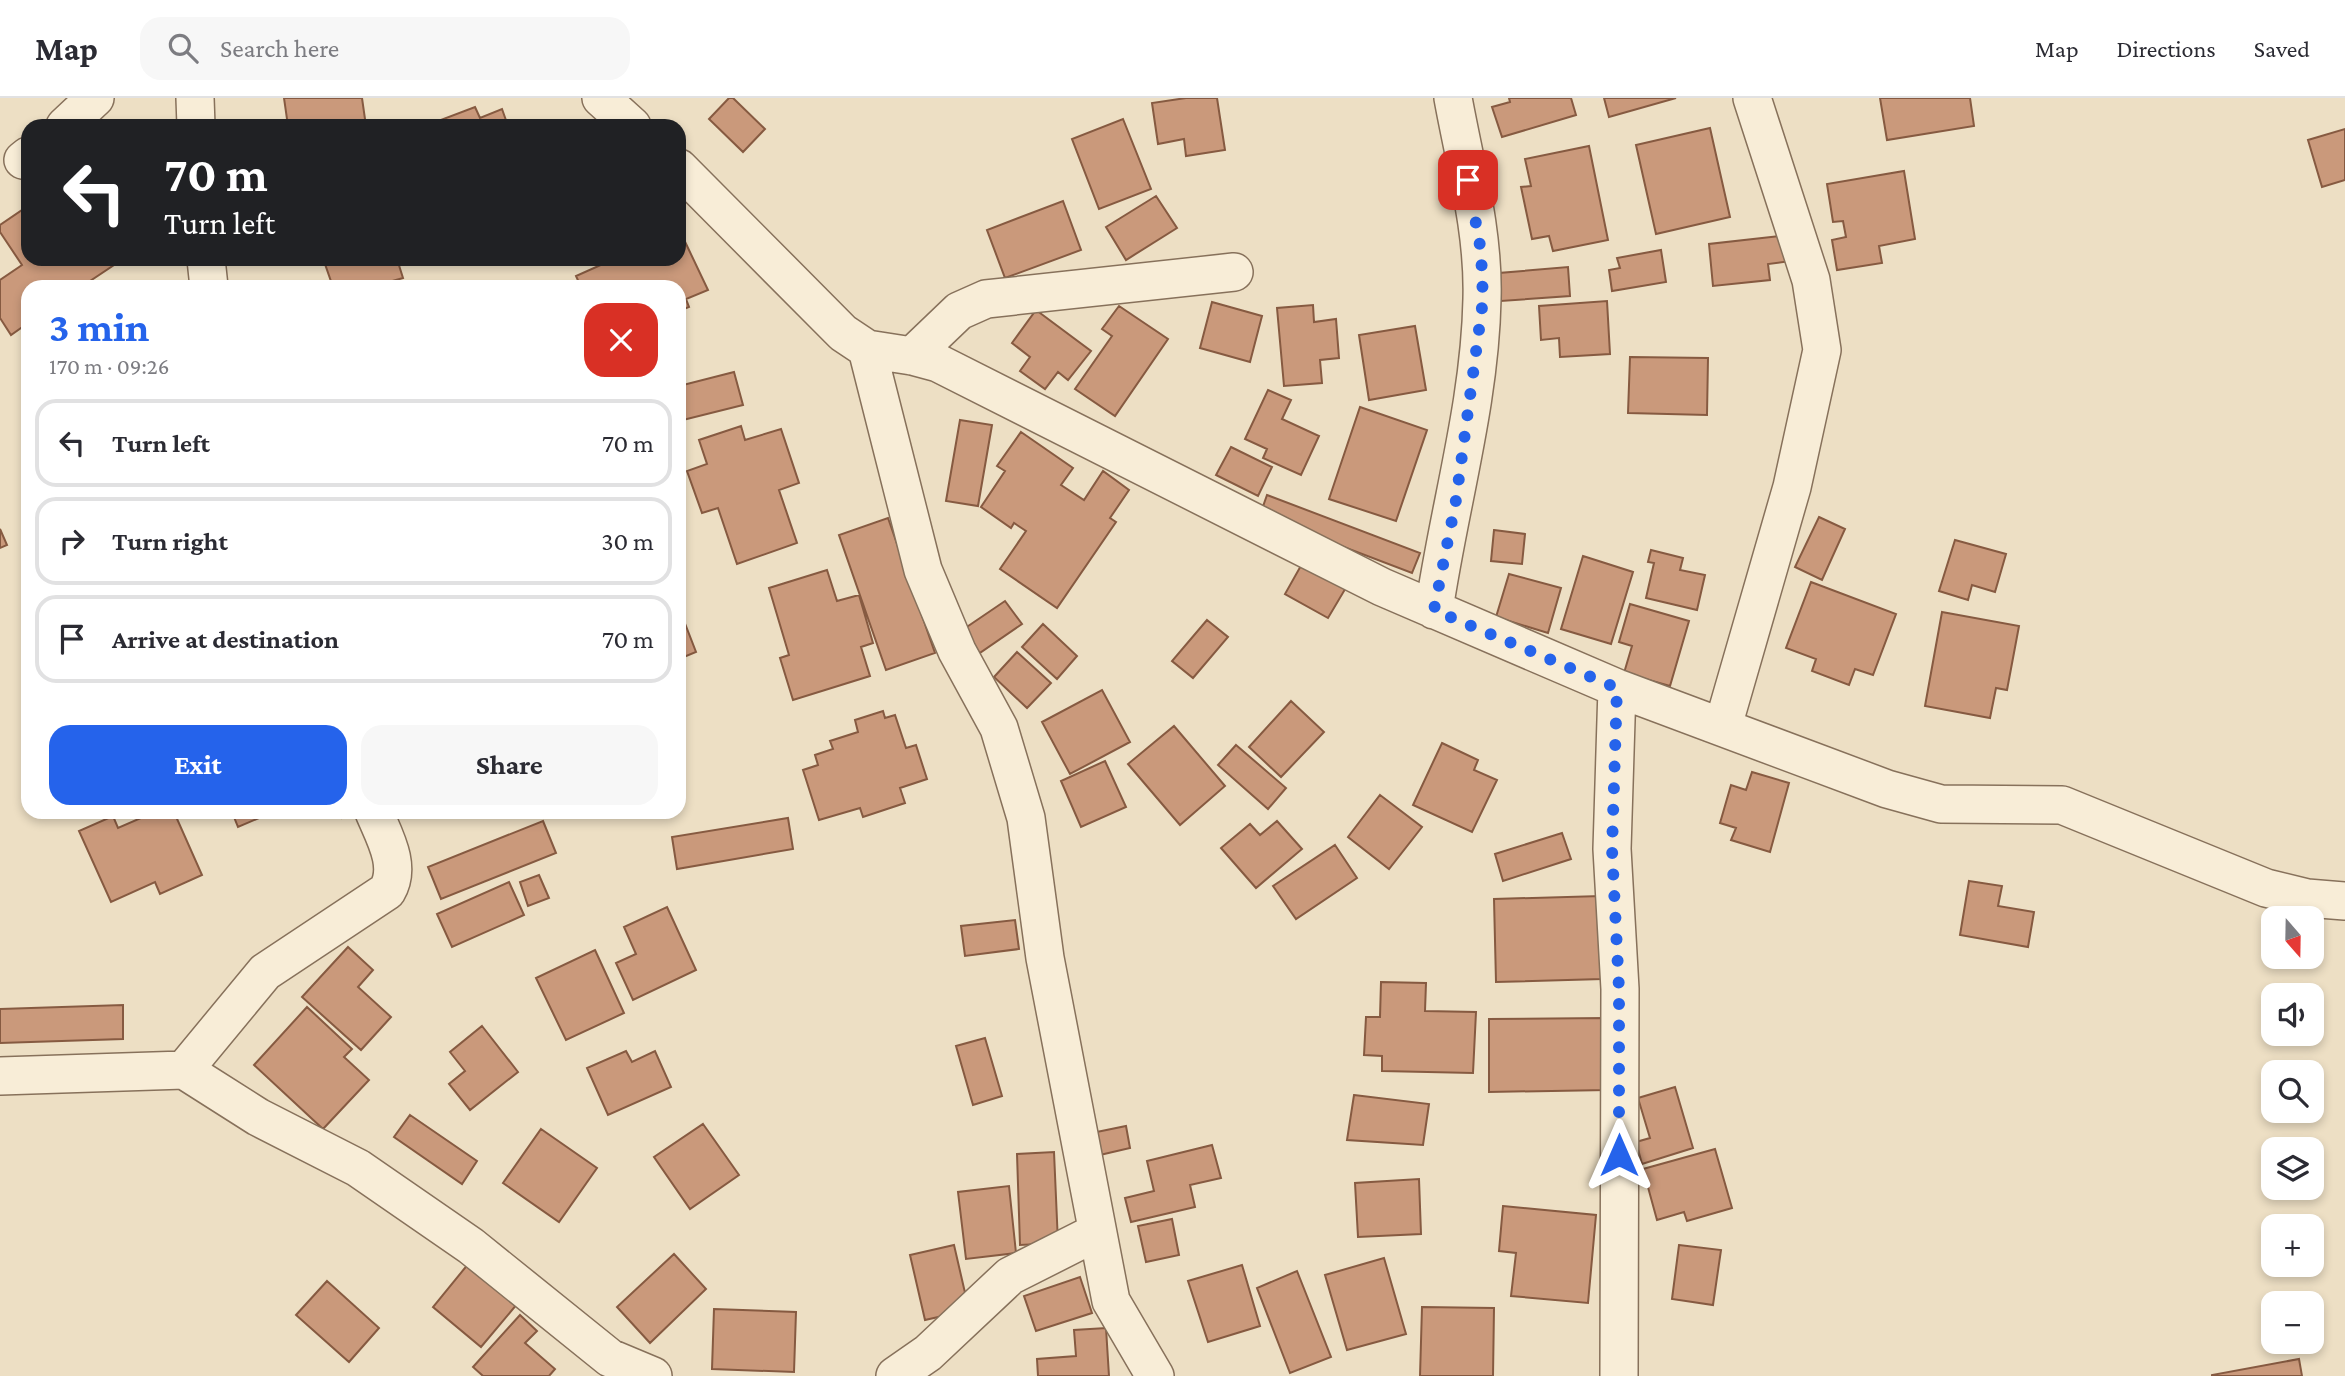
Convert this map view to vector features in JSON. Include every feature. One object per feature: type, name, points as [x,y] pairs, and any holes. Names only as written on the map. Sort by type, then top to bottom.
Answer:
[{"type":"street","points":[[72,119],[95,98]]},
{"type":"street","points":[[195,98],[196,119]]},
{"type":"street","points":[[601,98],[624,119]]},
{"type":"street","points":[[1434,610],[1456,500],[1483,300],[1481,251],[1453,98]]},
{"type":"street","points":[[1723,726],[1792,487],[1822,351],[1811,280],[1752,98]]},
{"type":"street","points":[[686,175],[843,332],[867,349],[912,356],[955,371],[1382,587],[1434,610],[1617,688],[1886,789],[1941,803],[2063,805],[2266,888],[2307,898],[2345,901]]},
{"type":"street","points":[[912,356],[959,311],[986,299],[1234,272]]},
{"type":"street","points":[[867,349],[923,570],[957,651],[999,727],[1026,818],[1045,958],[1111,1301],[1155,1376]]},
{"type":"street","points":[[1617,688],[1612,849],[1619,989],[1619,1376]]},
{"type":"street","points":[[184,1070],[265,972],[387,891],[393,881],[391,857],[377,819]]},
{"type":"street","points":[[0,1076],[184,1070],[258,1117],[358,1168],[471,1246],[610,1358],[653,1376]]},
{"type":"street","points":[[895,1376],[928,1353],[1010,1276],[1097,1232]]},
{"type":"building","points":[[284,98],[362,98],[365,119],[287,119]]},
{"type":"building","points":[[729,98],[733,98],[765,129],[743,152],[709,119]]},
{"type":"building","points":[[1186,98],[1217,98],[1225,150],[1186,156],[1184,139],[1158,144],[1152,103]]},
{"type":"building","points":[[1509,98],[1571,98],[1576,115],[1502,137],[1492,107],[1510,102]]},
{"type":"building","points":[[1604,98],[1676,98],[1609,117]]},
{"type":"building","points":[[1880,98],[1970,98],[1974,126],[1887,140]]},
{"type":"building","points":[[475,107],[480,118],[502,109],[506,119],[443,119]]},
{"type":"building","points":[[1123,119],[1151,189],[1099,209],[1072,139]]},
{"type":"building","points":[[1710,128],[1730,217],[1656,234],[1636,145]]},
{"type":"building","points":[[2345,129],[2345,180],[2322,187],[2308,140]]},
{"type":"building","points":[[1589,146],[1608,240],[1553,251],[1549,236],[1532,239],[1521,187],[1531,186],[1525,159]]},
{"type":"building","points":[[1904,171],[1915,239],[1879,246],[1882,263],[1837,270],[1832,240],[1846,237],[1843,221],[1833,222],[1827,184]]},
{"type":"building","points":[[1156,196],[1177,228],[1126,260],[1106,227]]},
{"type":"building","points":[[1063,201],[1081,250],[1005,278],[987,230]]},
{"type":"building","points":[[21,211],[21,264],[0,232],[0,225]]},
{"type":"building","points":[[1788,235],[1791,261],[1768,264],[1770,280],[1713,286],[1709,244]]},
{"type":"building","points":[[686,244],[708,290],[686,299],[686,280],[578,280],[576,276],[598,266],[686,266]]},
{"type":"building","points":[[1661,250],[1666,282],[1612,291],[1609,270],[1620,268],[1617,258]]},
{"type":"building","points":[[21,266],[112,266],[92,280],[21,280],[21,328],[11,335],[0,318],[0,280]]},
{"type":"building","points":[[326,266],[399,266],[403,278],[396,280],[331,280]]},
{"type":"building","points":[[1568,267],[1570,296],[1501,301],[1499,273]]},
{"type":"building","points":[[1607,301],[1610,354],[1560,357],[1559,338],[1541,340],[1539,306]]},
{"type":"building","points":[[1212,302],[1262,316],[1250,362],[1200,348]]},
{"type":"building","points":[[1313,305],[1314,322],[1336,319],[1339,358],[1320,360],[1322,383],[1284,386],[1277,308]]},
{"type":"building","points":[[1119,306],[1168,339],[1115,416],[1075,389],[1112,336],[1102,329]]},
{"type":"building","points":[[1036,310],[1091,351],[1068,380],[1058,372],[1045,389],[1020,371],[1030,357],[1012,343]]},
{"type":"building","points":[[1415,326],[1426,390],[1369,400],[1359,335]]},
{"type":"building","points":[[1630,357],[1708,358],[1707,415],[1628,413]]},
{"type":"building","points":[[734,372],[743,405],[686,419],[686,384]]},
{"type":"building","points":[[1268,390],[1291,400],[1282,419],[1319,436],[1301,475],[1263,458],[1267,449],[1245,439]]},
{"type":"building","points":[[1360,407],[1427,430],[1396,521],[1329,499]]},
{"type":"building","points":[[960,420],[992,425],[978,506],[946,501]]},
{"type":"building","points":[[741,426],[745,440],[781,429],[799,483],[779,490],[797,543],[737,564],[718,508],[702,513],[687,471],[707,464],[699,440]]},
{"type":"building","points":[[1021,432],[1073,468],[1061,485],[1084,500],[1103,471],[1129,490],[1110,518],[1116,522],[1057,608],[1000,569],[1026,531],[1014,523],[1011,528],[981,507],[1005,471],[997,466]]},
{"type":"building","points":[[1231,447],[1272,467],[1258,496],[1216,475]]},
{"type":"building","points":[[1267,495],[1420,553],[1412,573],[1260,515]]},
{"type":"building","points":[[1819,517],[1845,529],[1822,580],[1795,567]]},
{"type":"building","points":[[888,518],[935,653],[886,670],[839,535]]},
{"type":"building","points":[[0,529],[7,545],[0,548]]},
{"type":"building","points":[[1494,530],[1525,534],[1522,564],[1491,561]]},
{"type":"building","points":[[1955,540],[2006,554],[1995,592],[1972,585],[1968,600],[1939,591]]},
{"type":"building","points":[[1651,550],[1683,558],[1680,570],[1705,575],[1697,610],[1646,598],[1654,563],[1648,562]]},
{"type":"building","points":[[1583,556],[1633,572],[1611,644],[1561,629]]},
{"type":"building","points":[[1303,562],[1347,586],[1328,618],[1285,594]]},
{"type":"building","points":[[827,570],[837,601],[859,595],[873,643],[861,647],[870,676],[793,700],[780,658],[789,655],[769,588]]},
{"type":"building","points":[[1509,574],[1561,588],[1548,633],[1496,617]]},
{"type":"building","points":[[1811,582],[1896,614],[1873,675],[1855,669],[1849,685],[1812,671],[1816,659],[1786,648]]},
{"type":"building","points":[[1005,601],[1022,624],[971,659],[955,635]]},
{"type":"building","points":[[1630,604],[1689,621],[1670,686],[1624,673],[1632,646],[1619,642]]},
{"type":"building","points":[[1942,612],[2019,626],[2007,690],[1996,688],[1990,718],[1925,706]]},
{"type":"building","points":[[1207,620],[1228,637],[1193,678],[1172,661]]},
{"type":"building","points":[[1043,624],[1077,656],[1057,679],[1022,647]]},
{"type":"building","points":[[686,626],[696,652],[686,656]]},
{"type":"building","points":[[1017,652],[1051,683],[1027,708],[994,677]]},
{"type":"building","points":[[1102,690],[1130,742],[1070,774],[1042,722]]},
{"type":"building","points":[[1291,701],[1324,732],[1281,777],[1249,747]]},
{"type":"building","points":[[883,711],[885,718],[895,715],[906,748],[916,745],[927,779],[900,788],[905,803],[863,817],[860,808],[819,820],[803,770],[818,765],[815,755],[833,749],[830,741],[858,732],[855,720]]},
{"type":"building","points":[[1174,726],[1225,786],[1180,825],[1128,764]]},
{"type":"building","points":[[1442,743],[1478,760],[1474,770],[1497,780],[1472,832],[1413,805]]},
{"type":"building","points":[[1236,745],[1286,788],[1268,809],[1218,765]]},
{"type":"building","points":[[1105,761],[1126,807],[1081,827],[1061,781]]},
{"type":"building","points":[[1752,772],[1789,783],[1770,852],[1731,840],[1736,828],[1720,823],[1731,785],[1746,790]]},
{"type":"building","points":[[1380,795],[1422,827],[1389,869],[1348,837]]},
{"type":"building","points":[[788,818],[793,849],[677,869],[672,837]]},
{"type":"building","points":[[106,819],[114,819],[118,828],[139,819],[177,819],[202,875],[160,894],[155,882],[111,902],[79,831]]},
{"type":"building","points":[[235,819],[257,819],[238,827]]},
{"type":"building","points":[[543,821],[556,853],[441,899],[428,867]]},
{"type":"building","points":[[1277,821],[1302,849],[1256,888],[1221,848],[1250,824],[1260,835]]},
{"type":"building","points":[[1562,833],[1571,859],[1503,881],[1495,854]]},
{"type":"building","points":[[1335,845],[1357,878],[1296,919],[1273,886]]},
{"type":"building","points":[[539,875],[549,898],[528,906],[520,882]]},
{"type":"building","points":[[1969,881],[2002,886],[1998,906],[2034,912],[2028,947],[1960,935]]},
{"type":"building","points":[[509,882],[524,915],[452,947],[437,914]]},
{"type":"building","points":[[1601,896],[1602,979],[1496,982],[1494,899]]},
{"type":"building","points":[[667,907],[696,970],[633,1000],[616,963],[636,954],[624,927]]},
{"type":"building","points":[[1015,920],[1019,949],[965,956],[961,926]]},
{"type":"building","points":[[348,947],[373,970],[358,987],[391,1017],[361,1050],[302,997]]},
{"type":"building","points":[[595,950],[624,1013],[566,1040],[536,978]]},
{"type":"building","points":[[1381,982],[1426,983],[1425,1011],[1476,1012],[1473,1073],[1382,1071],[1382,1056],[1364,1055],[1366,1017],[1380,1017]]},
{"type":"building","points":[[123,1005],[123,1039],[0,1043],[0,1009]]},
{"type":"building","points":[[307,1007],[352,1049],[344,1057],[369,1080],[323,1129],[254,1065]]},
{"type":"building","points":[[1606,1018],[1607,1090],[1489,1092],[1489,1019]]},
{"type":"building","points":[[482,1026],[518,1072],[470,1110],[449,1084],[465,1071],[450,1052]]},
{"type":"building","points":[[985,1038],[1002,1096],[973,1105],[956,1046]]},
{"type":"building","points":[[626,1051],[632,1062],[655,1051],[671,1087],[608,1115],[587,1068]]},
{"type":"building","points":[[1675,1087],[1693,1148],[1642,1164],[1636,1142],[1650,1138],[1638,1098]]},
{"type":"building","points":[[1354,1095],[1429,1104],[1423,1145],[1347,1140]]},
{"type":"building","points":[[410,1115],[477,1161],[462,1184],[394,1137]]},
{"type":"building","points":[[703,1124],[739,1175],[690,1209],[654,1157]]},
{"type":"building","points":[[1126,1126],[1130,1148],[1087,1158],[1082,1135]]},
{"type":"building","points":[[541,1129],[597,1168],[559,1222],[503,1183]]},
{"type":"building","points":[[1212,1145],[1221,1178],[1190,1185],[1195,1207],[1131,1222],[1125,1198],[1154,1191],[1147,1161]]},
{"type":"building","points":[[1715,1149],[1732,1208],[1687,1221],[1684,1212],[1657,1220],[1643,1169]]},
{"type":"building","points":[[1054,1152],[1058,1243],[1020,1245],[1017,1154]]},
{"type":"building","points":[[1419,1179],[1421,1234],[1358,1237],[1355,1183]]},
{"type":"building","points":[[1009,1186],[1016,1253],[966,1259],[958,1192]]},
{"type":"building","points":[[1503,1206],[1596,1215],[1588,1303],[1511,1296],[1516,1253],[1499,1251]]},
{"type":"building","points":[[1172,1219],[1179,1255],[1146,1262],[1138,1226]]},
{"type":"building","points":[[954,1245],[969,1310],[925,1320],[910,1255]]},
{"type":"building","points":[[1679,1245],[1721,1250],[1713,1305],[1672,1299]]},
{"type":"building","points":[[674,1254],[706,1289],[650,1343],[617,1307]]},
{"type":"building","points":[[1384,1258],[1406,1334],[1347,1350],[1325,1275]]},
{"type":"building","points":[[469,1263],[518,1303],[481,1347],[433,1307]]},
{"type":"building","points":[[1242,1265],[1260,1326],[1208,1342],[1188,1281]]},
{"type":"building","points":[[1297,1271],[1331,1357],[1290,1373],[1257,1288]]},
{"type":"building","points":[[1080,1277],[1092,1313],[1036,1331],[1024,1296]]},
{"type":"building","points":[[327,1281],[379,1328],[349,1362],[296,1315]]},
{"type":"building","points":[[1422,1307],[1494,1308],[1493,1376],[1420,1376]]},
{"type":"building","points":[[714,1309],[796,1312],[794,1372],[712,1369]]},
{"type":"building","points":[[520,1315],[537,1331],[525,1343],[555,1369],[549,1376],[483,1376],[473,1367]]},
{"type":"building","points":[[1106,1328],[1109,1376],[1038,1376],[1037,1359],[1076,1356],[1074,1330]]},
{"type":"building","points":[[2299,1359],[2302,1376],[2212,1376],[2212,1375]]},
{"type":"route","points":[[1468,180],[1481,251],[1483,300],[1456,500],[1434,610],[1617,688],[1612,849],[1619,989],[1619,1155]]}]
